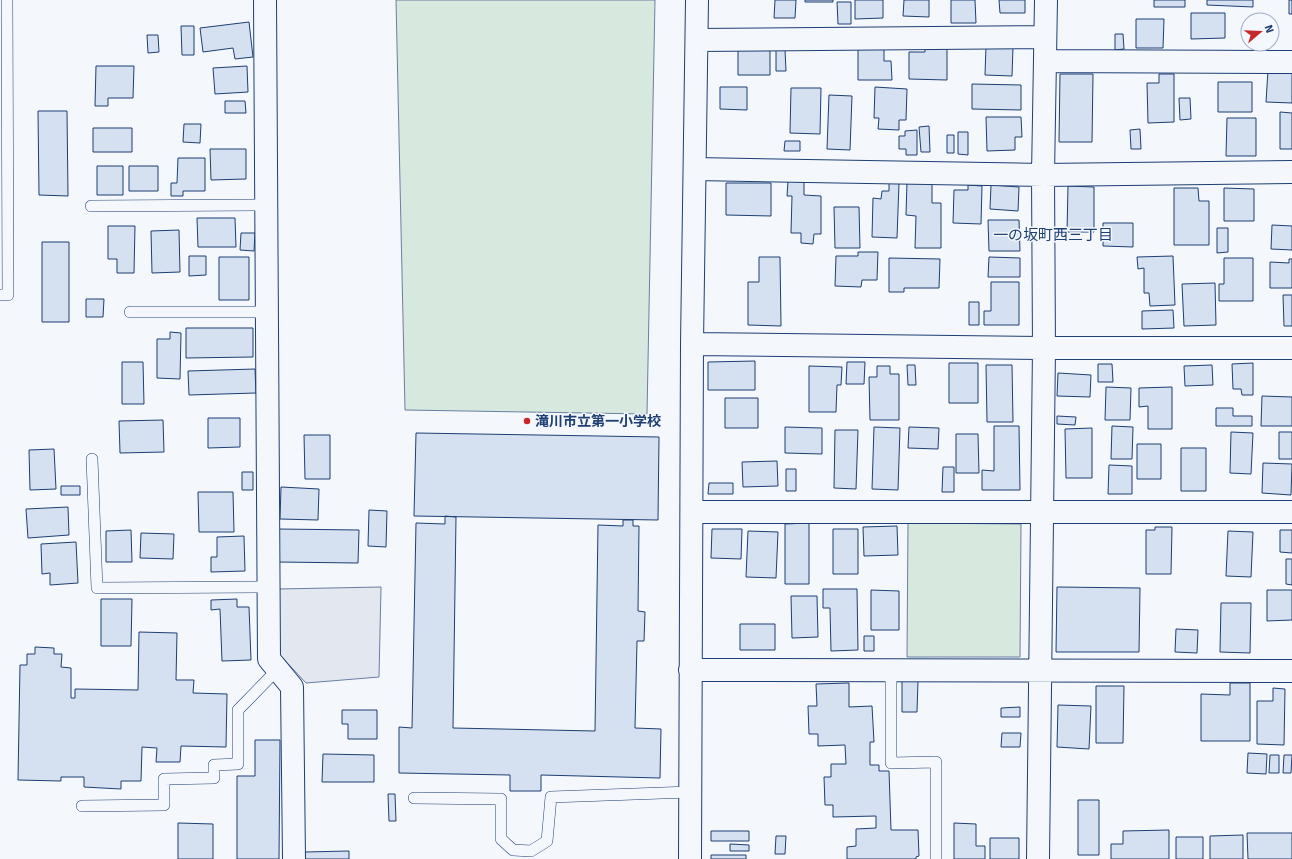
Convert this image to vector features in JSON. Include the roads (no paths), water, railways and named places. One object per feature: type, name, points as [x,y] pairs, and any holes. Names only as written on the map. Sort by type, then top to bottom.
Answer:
[{"type":"street","points":[[265,0],[269,659],[292,687],[294,859]]},
{"type":"street","points":[[690,859],[692,344],[697,0]]},
{"type":"street","points":[[1038,859],[1039,670],[1044,348],[1043,175],[1046,0]]},
{"type":"street","points":[[697,40],[1045,37]]},
{"type":"street","points":[[1045,61],[1292,62]]},
{"type":"street","points":[[695,169],[1043,175],[1292,172]]},
{"type":"street","points":[[692,344],[1044,348],[1292,348]]},
{"type":"street","points":[[692,512],[1292,512]]},
{"type":"street","points":[[690,670],[1292,670]]},
{"type":"lane","points":[[0,295],[8,295],[7,0]]},
{"type":"lane","points":[[90,206],[266,205]]},
{"type":"lane","points":[[130,312],[267,312]]},
{"type":"lane","points":[[92,459],[97,588],[268,588]]},
{"type":"lane","points":[[82,806],[164,805],[164,779],[214,778],[214,765],[238,764],[238,710],[278,669]]},
{"type":"lane","points":[[891,669],[891,762],[936,762],[936,859]]},
{"type":"lane","points":[[414,798],[500,798],[502,839],[513,850],[531,851],[547,841],[551,797],[690,792]]},
{"type":"place","name":"滝川市立第一小学校","points":[[527,421]]},
{"type":"district","name":"一の坂町西三丁目","points":[[1053,235]]}]
